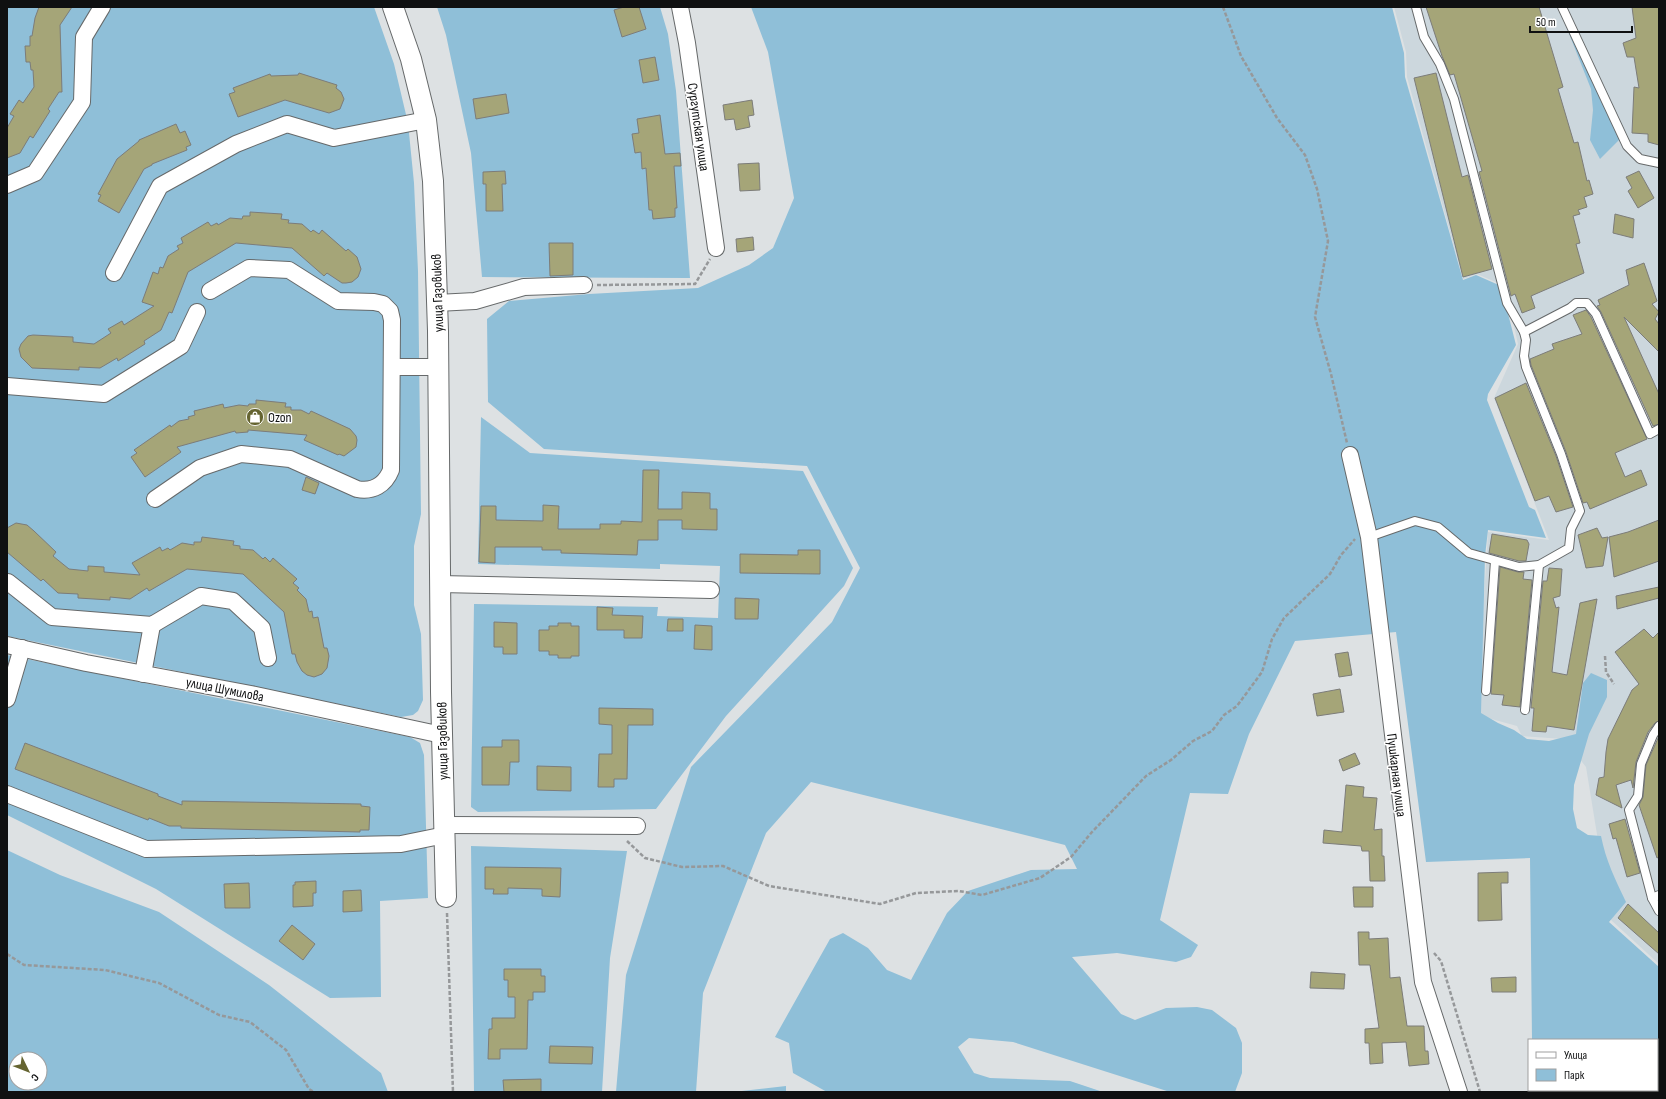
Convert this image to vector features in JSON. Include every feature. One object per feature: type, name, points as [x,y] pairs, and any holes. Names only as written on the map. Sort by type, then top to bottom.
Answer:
[{"type":"street","points":[[7,185],[35,173],[82,102],[84,37],[102,7]]},
{"type":"street","name":"улица Газовиков","points":[[393,7],[412,59],[426,120],[432,181],[437,303],[442,735],[446,897]]},
{"type":"street","name":"Сургутская улица","points":[[680,7],[687,43],[716,248]]},
{"type":"street","points":[[114,273],[160,186],[236,144],[287,124],[334,138],[426,120]]},
{"type":"street","points":[[154,499],[200,468],[241,454],[290,459],[357,489],[363,490],[375,488],[385,480],[391,470],[393,367],[391,315],[390,311],[383,304],[374,302],[338,302],[289,270],[249,268],[210,291]]},
{"type":"street","points":[[437,303],[475,301],[524,287],[584,285]]},
{"type":"street","points":[[7,386],[104,394],[181,346],[196,312]]},
{"type":"street","points":[[393,367],[438,367]]},
{"type":"street","name":"Пушкарная улица","points":[[1350,455],[1369,537],[1423,982],[1459,1092]]},
{"type":"street","points":[[8,582],[52,617],[152,625],[201,596],[233,601],[262,628],[268,658]]},
{"type":"street","points":[[440,584],[711,590]]},
{"type":"street","points":[[143,674],[152,625]]},
{"type":"street","points":[[7,699],[15,647]]},
{"type":"street","name":"улица Шумилова","points":[[15,647],[86,663],[251,694],[442,735]]},
{"type":"street","points":[[7,794],[146,849],[401,844],[444,830],[637,826]]},
{"type":"lane","points":[[1369,537],[1415,521],[1438,526],[1469,553],[1519,567],[1539,565],[1568,548],[1571,529],[1580,511],[1561,454],[1526,367],[1524,356],[1526,340],[1524,332],[1507,303],[1454,99],[1440,64],[1424,37],[1416,7]]},
{"type":"lane","points":[[1562,7],[1627,146],[1640,159],[1659,163]]},
{"type":"lane","points":[[1524,332],[1570,308],[1576,303],[1587,303],[1596,314],[1650,434],[1659,429]]},
{"type":"lane","points":[[1486,691],[1495,560]]},
{"type":"lane","points":[[1525,710],[1539,565]]},
{"type":"lane","points":[[1659,726],[1653,735],[1641,764],[1638,796],[1629,810],[1659,911]]},
{"type":"path","points":[[1223,7],[1241,56],[1277,118],[1305,155],[1317,189],[1328,241],[1315,317],[1331,374],[1350,455]]},
{"type":"path","points":[[584,285],[696,284],[716,248]]},
{"type":"path","points":[[612,826],[645,858],[682,867],[723,866],[769,886],[880,904],[916,893],[959,891],[982,896],[1040,878],[1071,857],[1092,832],[1146,776],[1171,760],[1193,741],[1212,731],[1224,715],[1237,706],[1262,672],[1272,639],[1284,618],[1330,574],[1341,555],[1353,539],[1369,537]]},
{"type":"path","points":[[1605,656],[1606,672],[1614,684]]},
{"type":"path","points":[[446,897],[453,1092]]},
{"type":"path","points":[[1417,935],[1441,961],[1480,1092]]},
{"type":"path","points":[[7,954],[24,965],[105,970],[158,983],[219,1015],[250,1022],[286,1050],[308,1089],[314,1092]]},
{"type":"shaded area","points":[[1394,7],[1659,7],[1659,964],[1611,920],[1586,767],[1564,739],[1522,736],[1517,726],[1477,715],[1488,532],[1549,540],[1494,398],[1518,344],[1505,286],[1477,274],[1463,279],[1407,77],[1406,52]]},
{"type":"green space","points":[[7,7],[374,7],[394,64],[408,123],[414,183],[418,271],[421,514],[414,546],[414,605],[421,634],[423,700],[418,711],[413,715],[401,717],[7,636]]},
{"type":"green space","points":[[437,7],[660,7],[668,34],[676,91],[690,278],[482,277],[471,153],[446,35]]},
{"type":"green space","points":[[751,7],[1392,7],[1404,53],[1405,77],[1463,280],[1476,275],[1501,286],[1516,345],[1488,394],[1487,400],[1529,507],[1535,510],[1546,538],[1488,530],[1485,556],[1481,713],[1514,730],[1527,739],[1549,741],[1576,734],[1583,683],[1591,673],[1607,680],[1607,697],[1589,734],[1574,785],[1573,809],[1577,828],[1588,835],[1601,836],[1608,862],[1626,902],[1609,922],[1659,967],[1659,1092],[1542,1092],[1658,1091],[1658,1039],[1532,1039],[1530,858],[1426,862],[1396,632],[1295,641],[1249,734],[1228,794],[1190,793],[1160,920],[1198,945],[1191,957],[1176,962],[1117,953],[1072,957],[1121,1014],[1135,1020],[1166,1008],[1197,1007],[1212,1010],[1236,1028],[1242,1043],[1242,1073],[1235,1092],[1170,1092],[1013,1042],[969,1038],[958,1047],[974,1073],[990,1078],[1070,1081],[1103,1092],[827,1092],[793,1073],[789,1043],[775,1037],[830,939],[843,933],[868,948],[887,970],[911,980],[947,913],[968,891],[1031,870],[1077,869],[1065,845],[811,782],[766,833],[703,993],[696,1092],[616,1092],[626,975],[691,767],[832,622],[860,568],[807,466],[544,449],[488,402],[487,319],[509,301],[589,294],[698,288],[749,265],[773,248],[794,198],[768,52]]},
{"type":"green space","points":[[1562,16],[1620,139],[1600,159],[1590,140],[1593,110],[1591,89]]},
{"type":"green space","points":[[481,417],[530,453],[803,471],[853,568],[844,586],[726,716],[656,809],[478,812],[471,807],[474,604],[658,607],[657,616],[718,618],[720,566],[660,564],[660,569],[478,564]]},
{"type":"green space","points":[[7,655],[410,737],[420,743],[424,755],[428,898],[380,901],[381,997],[330,998],[156,889],[7,815]]},
{"type":"green space","points":[[471,846],[627,851],[610,958],[602,1092],[474,1092]]},
{"type":"green space","points":[[7,850],[60,875],[159,912],[269,985],[381,1073],[388,1092],[7,1092]]},
{"type":"green space","points":[[786,1086],[786,1092],[733,1092]]},
{"type":"building","points":[[39,7],[72,7],[60,25],[62,92],[59,92],[48,109],[50,111],[33,138],[30,136],[20,153],[7,158],[7,128],[14,116],[10,114],[19,100],[23,103],[34,87],[33,70],[31,70],[30,62],[26,62],[25,46],[30,46],[30,36],[32,36],[35,18]]},
{"type":"building","points":[[624,7],[639,7],[646,29],[622,37],[614,10]]},
{"type":"building","points":[[1426,7],[1539,7],[1563,87],[1558,89],[1574,143],[1578,142],[1587,181],[1589,180],[1593,194],[1584,197],[1587,207],[1578,210],[1580,214],[1573,216],[1580,243],[1576,244],[1584,273],[1531,296],[1535,308],[1522,313],[1515,294],[1511,296],[1479,172],[1482,171],[1454,74],[1450,75],[1442,56]]},
{"type":"building","points":[[1632,7],[1659,7],[1659,145],[1648,142],[1648,134],[1632,133],[1634,87],[1639,88],[1634,57],[1627,57],[1623,43],[1636,38]]},
{"type":"building","points":[[655,57],[659,80],[643,83],[639,60]]},
{"type":"building","points":[[299,73],[337,85],[336,88],[341,92],[344,99],[340,109],[329,113],[285,100],[238,117],[229,94],[235,92],[233,88],[270,74],[271,76],[298,75]]},
{"type":"building","points":[[1436,73],[1462,177],[1468,175],[1492,269],[1463,277],[1414,78]]},
{"type":"building","points":[[506,94],[509,113],[476,119],[473,99]]},
{"type":"building","points":[[752,100],[754,115],[748,116],[750,127],[736,130],[734,119],[725,120],[723,105]]},
{"type":"building","points":[[660,115],[665,154],[680,153],[681,166],[674,166],[677,208],[675,208],[675,217],[653,219],[652,210],[649,210],[646,168],[642,169],[641,152],[635,153],[632,134],[639,133],[637,119]]},
{"type":"building","points":[[176,124],[180,133],[185,131],[191,145],[186,147],[187,150],[152,164],[144,169],[119,213],[98,201],[101,195],[98,194],[117,159],[139,140]]},
{"type":"building","points":[[759,163],[760,190],[740,191],[738,164]]},
{"type":"building","points":[[505,171],[506,184],[502,184],[503,211],[486,211],[486,184],[483,184],[483,172]]},
{"type":"building","points":[[1639,171],[1654,198],[1638,208],[1628,191],[1632,188],[1626,177]]},
{"type":"building","points":[[250,212],[282,214],[281,219],[289,220],[288,223],[302,224],[311,232],[313,230],[319,234],[322,230],[346,251],[348,249],[357,257],[361,269],[358,277],[352,282],[342,283],[327,273],[324,276],[292,248],[236,243],[188,272],[172,313],[169,312],[161,330],[144,341],[145,344],[118,361],[117,358],[100,368],[79,367],[79,370],[32,368],[21,357],[19,349],[21,344],[28,336],[33,335],[73,337],[73,342],[94,344],[111,333],[108,329],[122,321],[124,325],[154,306],[142,302],[153,272],[158,274],[160,267],[163,268],[168,256],[179,249],[177,246],[183,243],[181,238],[208,222],[211,226],[217,223],[218,225],[230,218],[242,219],[243,216],[250,216]]},
{"type":"building","points":[[1615,214],[1634,219],[1633,238],[1613,233]]},
{"type":"building","points":[[753,237],[754,250],[737,252],[736,239]]},
{"type":"building","points":[[549,243],[573,243],[573,275],[550,276]]},
{"type":"building","points":[[1644,263],[1657,301],[1652,304],[1659,312],[1655,319],[1659,324],[1659,352],[1624,317],[1659,394],[1659,424],[1653,426],[1597,306],[1600,305],[1598,300],[1629,285],[1626,270]]},
{"type":"building","points":[[1586,310],[1591,317],[1647,439],[1615,453],[1625,477],[1641,470],[1647,485],[1590,509],[1587,502],[1583,503],[1566,452],[1531,365],[1530,359],[1554,349],[1552,344],[1582,334],[1573,315]]},
{"type":"building","points":[[1526,383],[1556,456],[1573,507],[1556,512],[1549,496],[1535,501],[1495,398]]},
{"type":"building","points":[[256,400],[286,403],[285,407],[291,407],[291,410],[301,410],[309,414],[311,411],[350,429],[356,436],[356,447],[344,456],[338,455],[304,440],[307,435],[248,430],[248,432],[236,433],[235,431],[177,447],[181,452],[145,477],[131,457],[137,453],[134,450],[170,425],[171,427],[179,421],[189,419],[188,417],[195,415],[194,411],[223,404],[224,408],[239,405],[248,406],[249,404],[256,404]]},
{"type":"building","points":[[643,470],[659,470],[658,509],[682,509],[682,492],[710,493],[710,509],[717,509],[717,530],[682,529],[682,520],[658,520],[658,540],[638,540],[637,555],[561,553],[561,550],[542,550],[542,547],[495,547],[495,563],[479,562],[481,506],[496,506],[496,520],[543,521],[543,505],[559,506],[558,529],[600,529],[600,524],[621,524],[621,521],[642,522]]},
{"type":"building","points":[[306,477],[319,483],[315,494],[302,490]]},
{"type":"building","points":[[1659,520],[1659,561],[1614,577],[1609,537],[1628,532]]},
{"type":"building","points":[[16,523],[27,525],[34,531],[56,552],[53,556],[69,569],[88,571],[88,566],[104,567],[104,572],[140,575],[132,563],[160,547],[162,551],[168,548],[170,550],[182,543],[194,545],[194,542],[201,542],[202,537],[234,541],[233,545],[240,546],[240,549],[253,550],[263,559],[265,557],[270,562],[273,558],[297,579],[293,583],[299,588],[297,590],[306,599],[309,612],[312,611],[313,618],[318,617],[324,648],[327,648],[329,656],[327,668],[322,674],[314,677],[307,675],[302,671],[295,654],[292,654],[284,612],[243,574],[187,569],[149,591],[147,588],[130,599],[110,597],[110,600],[78,598],[78,594],[58,593],[43,579],[41,581],[7,552],[7,528]]},
{"type":"building","points":[[1597,528],[1602,538],[1608,537],[1603,566],[1586,568],[1578,535]]},
{"type":"building","points":[[1492,534],[1527,540],[1529,544],[1526,561],[1519,561],[1489,553]]},
{"type":"building","points":[[798,550],[820,550],[820,574],[740,573],[740,554],[798,555]]},
{"type":"building","points":[[1500,567],[1518,572],[1524,572],[1523,579],[1532,580],[1520,707],[1502,705],[1504,695],[1491,694]]},
{"type":"building","points":[[1549,568],[1562,569],[1560,596],[1553,598],[1556,608],[1559,607],[1552,672],[1567,675],[1580,603],[1597,599],[1574,730],[1547,726],[1546,732],[1532,731],[1534,708],[1531,708],[1543,581],[1547,581]]},
{"type":"building","points":[[1659,587],[1659,598],[1617,609],[1616,596]]},
{"type":"building","points":[[735,598],[759,599],[758,619],[735,619]]},
{"type":"building","points":[[597,607],[613,608],[612,615],[643,616],[642,638],[624,638],[624,630],[597,630]]},
{"type":"building","points":[[668,619],[683,619],[683,631],[667,631]]},
{"type":"building","points":[[494,622],[517,623],[517,654],[503,654],[503,647],[494,647]]},
{"type":"building","points":[[558,623],[571,623],[571,626],[579,626],[579,656],[571,656],[571,658],[558,658],[558,655],[549,655],[549,651],[539,651],[539,630],[549,630],[549,626],[558,626]]},
{"type":"building","points":[[695,625],[712,626],[712,650],[694,649]]},
{"type":"building","points":[[1644,629],[1653,638],[1659,632],[1659,721],[1655,723],[1648,732],[1636,762],[1633,788],[1631,780],[1616,785],[1622,808],[1596,795],[1599,778],[1604,777],[1608,739],[1632,690],[1639,684],[1615,652]]},
{"type":"building","points":[[1348,652],[1352,675],[1339,677],[1335,654]]},
{"type":"building","points":[[1340,689],[1344,712],[1317,716],[1313,694]]},
{"type":"building","points":[[599,708],[653,709],[653,725],[628,725],[627,779],[614,779],[614,787],[598,787],[599,754],[612,754],[612,725],[599,724]]},
{"type":"building","points":[[1659,736],[1659,857],[1657,858],[1639,805],[1643,797],[1646,765]]},
{"type":"building","points":[[502,740],[519,740],[519,762],[510,762],[509,785],[482,785],[482,747],[502,747]]},
{"type":"building","points":[[25,743],[158,794],[158,796],[182,805],[182,801],[361,804],[361,806],[370,807],[369,830],[360,830],[360,832],[181,828],[181,826],[169,826],[149,818],[148,820],[15,769]]},
{"type":"building","points":[[1355,753],[1360,764],[1343,771],[1339,760]]},
{"type":"building","points":[[537,766],[571,767],[571,791],[537,790]]},
{"type":"building","points":[[1346,785],[1364,787],[1363,797],[1377,798],[1374,830],[1382,829],[1382,856],[1384,856],[1385,881],[1370,881],[1369,851],[1362,851],[1361,846],[1323,843],[1324,830],[1342,832]]},
{"type":"building","points":[[1625,819],[1640,873],[1627,877],[1616,838],[1613,839],[1609,824]]},
{"type":"building","points":[[485,867],[561,868],[560,897],[542,896],[542,889],[508,888],[508,894],[493,894],[494,889],[485,889]]},
{"type":"building","points":[[1508,872],[1508,883],[1501,883],[1502,920],[1478,921],[1478,873]]},
{"type":"building","points":[[316,881],[316,893],[313,893],[313,906],[293,907],[293,885],[295,885],[295,882]]},
{"type":"building","points":[[249,883],[250,908],[225,908],[224,884]]},
{"type":"building","points":[[1353,887],[1373,887],[1373,907],[1354,907]]},
{"type":"building","points":[[361,890],[362,911],[343,912],[343,891]]},
{"type":"building","points":[[1628,904],[1659,933],[1659,954],[1618,918]]},
{"type":"building","points":[[292,925],[315,944],[303,960],[279,941]]},
{"type":"building","points":[[1358,932],[1369,932],[1369,939],[1388,938],[1390,978],[1400,977],[1407,1026],[1424,1026],[1425,1051],[1428,1051],[1429,1064],[1409,1066],[1406,1042],[1382,1043],[1383,1063],[1370,1064],[1369,1043],[1365,1043],[1365,1029],[1379,1028],[1370,965],[1359,965]]},
{"type":"building","points":[[504,969],[541,969],[541,976],[545,976],[545,992],[533,992],[533,1000],[528,1000],[527,1049],[500,1049],[500,1059],[488,1059],[489,1029],[492,1029],[492,1018],[515,1018],[515,997],[508,997],[508,980],[504,980]]},
{"type":"building","points":[[1311,972],[1345,974],[1344,989],[1310,988]]},
{"type":"building","points":[[1516,977],[1516,992],[1492,992],[1491,978]]},
{"type":"building","points":[[550,1046],[593,1047],[592,1064],[549,1063]]},
{"type":"building","points":[[541,1079],[541,1092],[504,1092],[503,1080]]},
{"type":"place","name":"Ozon","points":[[255,417]]}]
